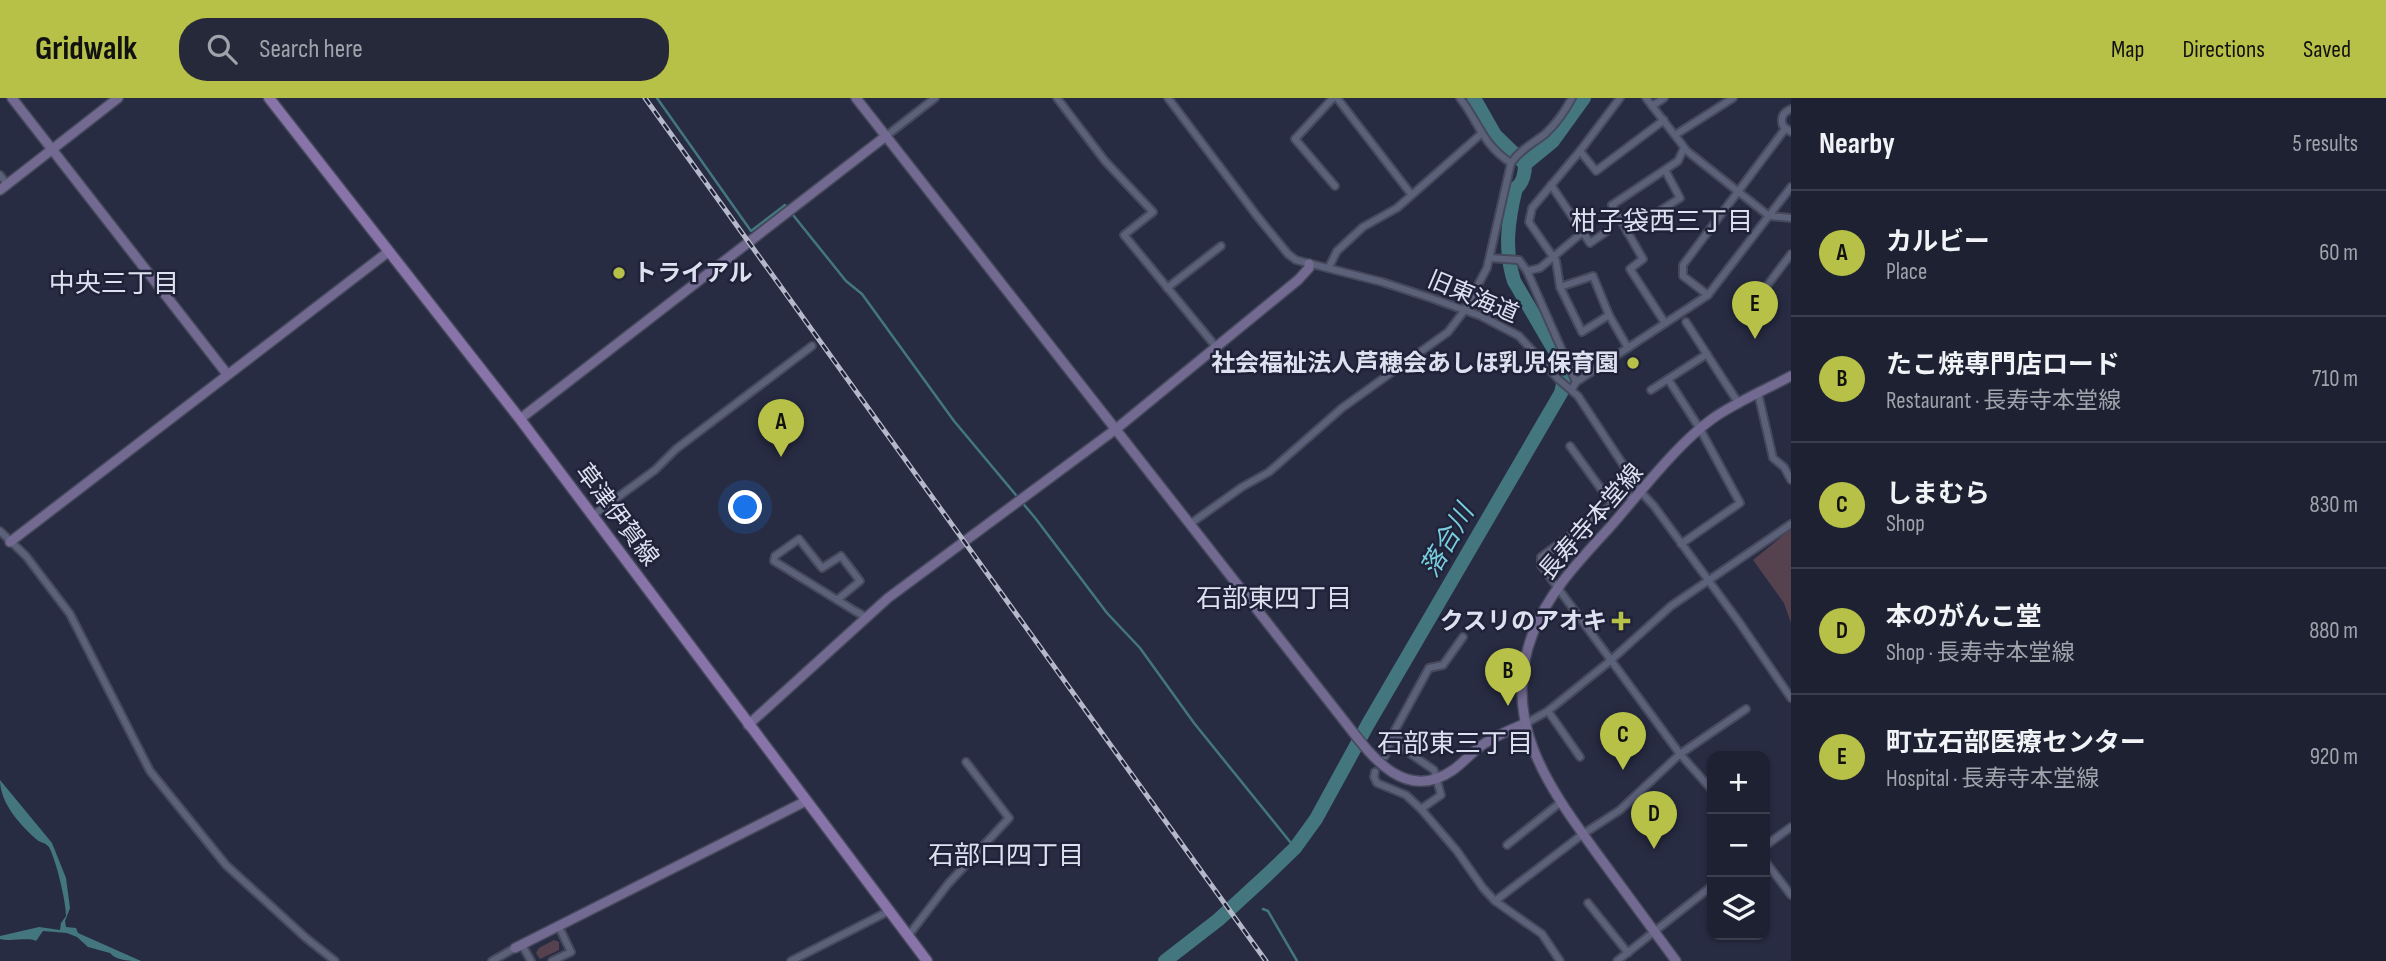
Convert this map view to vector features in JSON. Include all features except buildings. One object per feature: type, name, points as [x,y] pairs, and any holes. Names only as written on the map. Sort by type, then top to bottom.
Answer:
[{"type":"main road","name":"草津伊賀線","points":[[269,98],[520,419],[927,961]]},
{"type":"street","points":[[0,175],[4,187],[118,98]]},
{"type":"street","points":[[856,98],[1367,748],[1385,769],[1394,774],[1410,780],[1436,778],[1453,770],[1497,736],[1548,711],[1610,661],[1671,606],[1791,524]]},
{"type":"street","points":[[520,419],[935,98]]},
{"type":"street","points":[[1057,98],[1105,161],[1153,212],[1124,235],[1217,348]]},
{"type":"street","name":"旧東海道","points":[[1168,98],[1287,254],[1309,264],[1382,282],[1481,316],[1520,335],[1589,410],[1641,492],[1791,698]]},
{"type":"street","points":[[1335,186],[1295,139],[1335,98],[1411,194]]},
{"type":"street","points":[[1460,98],[1477,121],[1481,134],[1496,153],[1511,163]]},
{"type":"street","points":[[1190,524],[1242,487],[1269,472],[1342,408],[1448,332],[1464,311],[1490,258],[1511,163],[1521,150],[1546,132],[1572,98]]},
{"type":"street","points":[[1609,315],[1582,332],[1560,287],[1554,259],[1529,222],[1532,208],[1620,98]]},
{"type":"street","points":[[1646,98],[1684,148],[1769,216],[1791,218]]},
{"type":"street","points":[[1652,106],[1664,98]]},
{"type":"street","points":[[1675,135],[1733,98]]},
{"type":"street","points":[[15,99],[227,374]]},
{"type":"street","points":[[1709,295],[1683,276],[1683,265],[1788,130],[1782,119],[1791,108]]},
{"type":"street","points":[[1580,151],[1596,171],[1664,120]]},
{"type":"street","points":[[1329,267],[1337,251],[1363,227],[1397,208],[1481,134]]},
{"type":"street","points":[[1665,323],[1630,269],[1643,259],[1612,205],[1678,161],[1684,148]]},
{"type":"street","points":[[1627,232],[1680,198],[1665,170]]},
{"type":"street","points":[[1551,185],[1590,243],[1606,232]]},
{"type":"street","points":[[1570,388],[1709,295],[1791,187]]},
{"type":"street","points":[[1527,271],[1540,268],[1554,259],[1583,232]]},
{"type":"street","points":[[1167,288],[1221,246]]},
{"type":"street","points":[[10,542],[388,252]]},
{"type":"street","points":[[1757,299],[1791,254]]},
{"type":"street","points":[[1490,258],[1519,260],[1527,271],[1576,382]]},
{"type":"street","points":[[748,725],[888,597],[1116,429],[1298,280],[1309,268],[1309,264]]},
{"type":"street","points":[[1560,287],[1593,276],[1609,315],[1628,348]]},
{"type":"street","points":[[1686,322],[1739,404]]},
{"type":"street","points":[[592,516],[655,470],[676,449],[812,346]]},
{"type":"street","points":[[1651,390],[1707,354]]},
{"type":"street","name":"長寿寺本堂線","points":[[1676,961],[1549,785],[1524,724],[1521,684],[1533,633],[1557,589],[1571,570],[1700,429],[1791,376]]},
{"type":"street","points":[[1668,379],[1700,429],[1740,503],[1681,544]]},
{"type":"street","points":[[1758,393],[1773,458],[1784,467],[1791,480]]},
{"type":"street","points":[[1570,446],[1612,505]]},
{"type":"street","points":[[1634,500],[1625,495],[1541,557],[1541,565],[1680,754],[1707,784]]},
{"type":"street","points":[[0,531],[26,556],[70,614],[150,771],[226,864],[335,961]]},
{"type":"street","points":[[837,600],[860,581],[841,556],[822,568],[799,539],[775,556],[774,561],[837,600],[866,617]]},
{"type":"street","points":[[1385,756],[1395,730],[1429,668],[1443,665],[1463,637]]},
{"type":"street","points":[[1496,901],[1583,834],[1620,810],[1680,754],[1746,709]]},
{"type":"street","points":[[1548,711],[1580,757]]},
{"type":"street","points":[[1395,730],[1405,750],[1434,770],[1441,795],[1421,809]]},
{"type":"street","points":[[908,936],[948,884],[1009,818],[966,762]]},
{"type":"street","points":[[1376,772],[1374,777],[1377,783],[1406,795],[1421,809],[1496,901],[1542,934],[1560,961]]},
{"type":"street","points":[[492,961],[806,801]]},
{"type":"street","points":[[1507,845],[1561,802]]},
{"type":"street","points":[[1770,842],[1791,827]]},
{"type":"street","points":[[1770,868],[1791,895]]},
{"type":"street","points":[[1618,961],[1707,890]]},
{"type":"street","points":[[1588,903],[1628,953]]},
{"type":"street","points":[[791,961],[889,911]]},
{"type":"street","points":[[552,961],[571,952],[559,927]]},
{"type":"street","points":[[519,946],[531,961]]},
{"type":"shaded area","points":[[1791,529],[1791,623],[1784,603],[1753,560]]},
{"type":"shaded area","points":[[0,780],[52,843],[66,878],[70,908],[65,921],[66,927],[76,928],[78,933],[141,961],[120,959],[110,953],[88,947],[77,937],[67,933],[43,931],[36,941],[0,939],[0,936],[39,927],[60,930],[66,916],[60,881],[49,847],[17,820],[3,796]]},
{"type":"shaded area","points":[[554,940],[559,942],[559,950],[540,959],[536,953],[539,948]]},
{"type":"waterway","points":[[657,98],[751,231],[785,205],[846,281],[862,294],[954,421],[1036,519],[1107,613],[1140,648],[1194,723],[1295,848]]},
{"type":"waterway","name":"落合川","points":[[1474,98],[1495,135],[1525,164]]},
{"type":"waterway","points":[[1525,164],[1553,141],[1584,98]]},
{"type":"waterway","name":"落合川","points":[[1165,961],[1218,920],[1267,875],[1295,848],[1316,819],[1368,724],[1561,393],[1563,363],[1514,281],[1509,258],[1511,212],[1525,164]]},
{"type":"waterway","points":[[1263,909],[1268,911],[1297,961]]},
{"type":"railway","points":[[645,98],[1266,961]]},
{"type":"place","name":"トライアル","points":[[619,273]]},
{"type":"place","name":"町立石部医療センター","points":[[1755,339]]},
{"type":"place","name":"社会福祉法人芦穂会あしほ乳児保育園","points":[[1633,363]]},
{"type":"place","name":"カルビー","points":[[781,457]]},
{"type":"place","name":"クスリのアオキ","points":[[1621,621]]},
{"type":"place","name":"たこ焼専門店ロード","points":[[1508,706]]},
{"type":"place","name":"しまむら","points":[[1623,770]]},
{"type":"place","name":"本のがんこ堂","points":[[1654,849]]},
{"type":"district","name":"柑子袋西三丁目","points":[[1662,222]]},
{"type":"district","name":"中央三丁目","points":[[114,284]]},
{"type":"district","name":"石部東四丁目","points":[[1274,599]]},
{"type":"district","name":"石部東三丁目","points":[[1455,744]]},
{"type":"district","name":"石部口四丁目","points":[[1006,856]]}]
